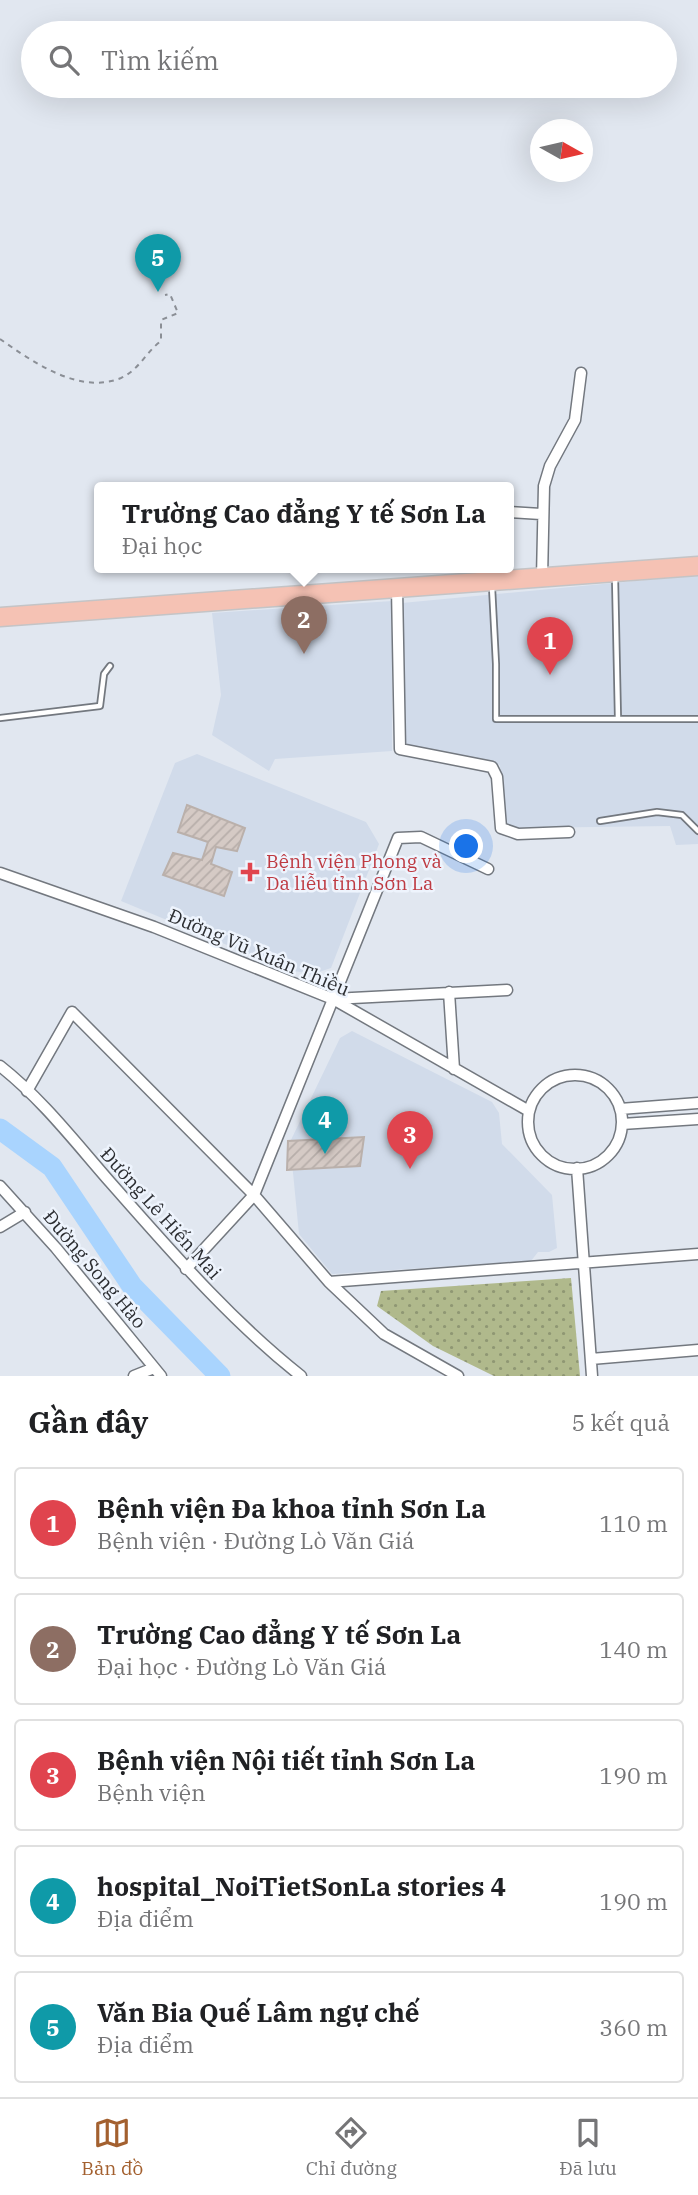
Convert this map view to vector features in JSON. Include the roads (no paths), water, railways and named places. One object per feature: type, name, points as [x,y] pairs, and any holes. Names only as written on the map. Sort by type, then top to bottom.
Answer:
[{"type":"highway","points":[[0,617],[698,566]]},
{"type":"street","points":[[542,578],[541,514],[547,476],[575,420],[581,373]]},
{"type":"street","points":[[514,512],[541,514]]},
{"type":"street","points":[[397,589],[400,749],[492,767],[497,777],[501,828],[518,834],[569,832]]},
{"type":"street","points":[[186,1269],[254,1195],[398,838],[421,837],[488,869]]},
{"type":"street","name":"Đường Vũ Xuân Thiều","points":[[0,873],[154,927],[333,999],[529,1111]]},
{"type":"street","points":[[333,999],[507,990]]},
{"type":"street","points":[[449,992],[454,1069]]},
{"type":"street","points":[[27,1091],[72,1012],[254,1195],[329,1282],[384,1334],[458,1376]]},
{"type":"street","name":"Đường Lê Hiến Mai","points":[[0,1066],[27,1091],[186,1269],[258,1342],[302,1376]]},
{"type":"street","points":[[573,1074],[589,1076],[602,1083],[613,1095],[620,1109],[622,1124],[610,1153],[598,1163],[577,1168],[553,1164],[541,1155],[532,1142],[528,1127],[529,1111],[535,1097],[545,1085],[558,1077],[573,1074]]},
{"type":"street","points":[[620,1109],[698,1103]]},
{"type":"street","points":[[622,1124],[698,1119]]},
{"type":"street","points":[[577,1168],[592,1376]]},
{"type":"street","name":"Đường Song Hào","points":[[0,1186],[25,1212],[158,1372]]},
{"type":"street","points":[[0,1227],[25,1212]]},
{"type":"street","points":[[329,1282],[698,1254]]},
{"type":"street","points":[[591,1359],[698,1350]]},
{"type":"street","points":[[134,1376],[158,1372]]},
{"type":"lane","points":[[615,572],[618,719]]},
{"type":"lane","points":[[491,582],[496,719],[698,719]]},
{"type":"lane","points":[[0,718],[100,706],[104,674],[110,666]]},
{"type":"lane","points":[[600,821],[657,813],[681,815],[698,831]]},
{"type":"waterway","points":[[0,1129],[52,1167],[132,1286],[220,1376]]},
{"type":"place","name":"Văn Bia Quế Lâm ngự chế","points":[[158,292]]},
{"type":"place","name":"Trường Cao đẳng Y tế Sơn La","points":[[304,654]]},
{"type":"place","name":"Bệnh viện Đa khoa tỉnh Sơn La","points":[[550,675]]},
{"type":"place","name":"Bệnh viện Phong và Da liễu tỉnh Sơn La","points":[[250,872]]},
{"type":"place","name":"hospital_NoiTietSonLa stories 4","points":[[325,1154]]},
{"type":"place","name":"Bệnh viện Nội tiết tỉnh Sơn La","points":[[410,1169]]}]
